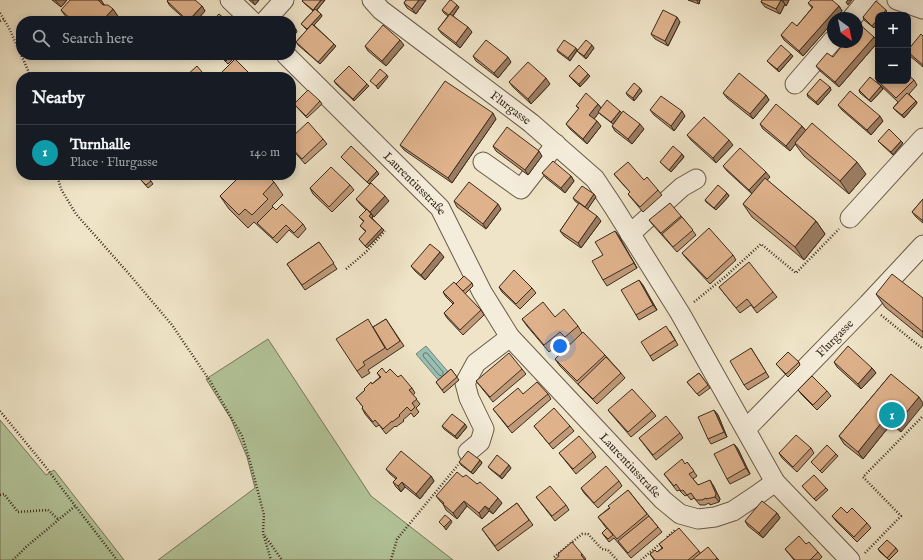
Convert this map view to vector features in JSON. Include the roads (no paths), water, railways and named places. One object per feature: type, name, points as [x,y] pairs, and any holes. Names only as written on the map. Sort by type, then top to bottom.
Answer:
[{"type":"street","points":[[230,0],[247,16]]},
{"type":"street","points":[[270,16],[284,0]]},
{"type":"street","name":"Flurgasse","points":[[372,0],[381,10],[531,123],[595,179],[680,313],[775,482],[848,557]]},
{"type":"street","points":[[857,12],[867,0]]},
{"type":"street","points":[[897,0],[923,9]]},
{"type":"street","points":[[795,84],[827,47]]},
{"type":"street","name":"Laurentiusstraße","points":[[291,60],[440,208],[482,292],[510,337],[662,500],[680,514],[698,519],[715,518],[733,511],[775,482]]},
{"type":"street","points":[[850,218],[923,138]]},
{"type":"street","points":[[483,162],[521,189],[556,144]]},
{"type":"street","points":[[630,234],[682,187],[696,179]]},
{"type":"street","name":"Flurgasse","points":[[746,429],[868,304],[923,245]]},
{"type":"street","points":[[468,452],[480,442],[484,429],[469,398],[465,383],[476,363],[510,337]]},
{"type":"water","points":[[426,346],[450,374],[440,382],[416,354]]},
{"type":"place","name":"Turnhalle","points":[[892,415]]}]
